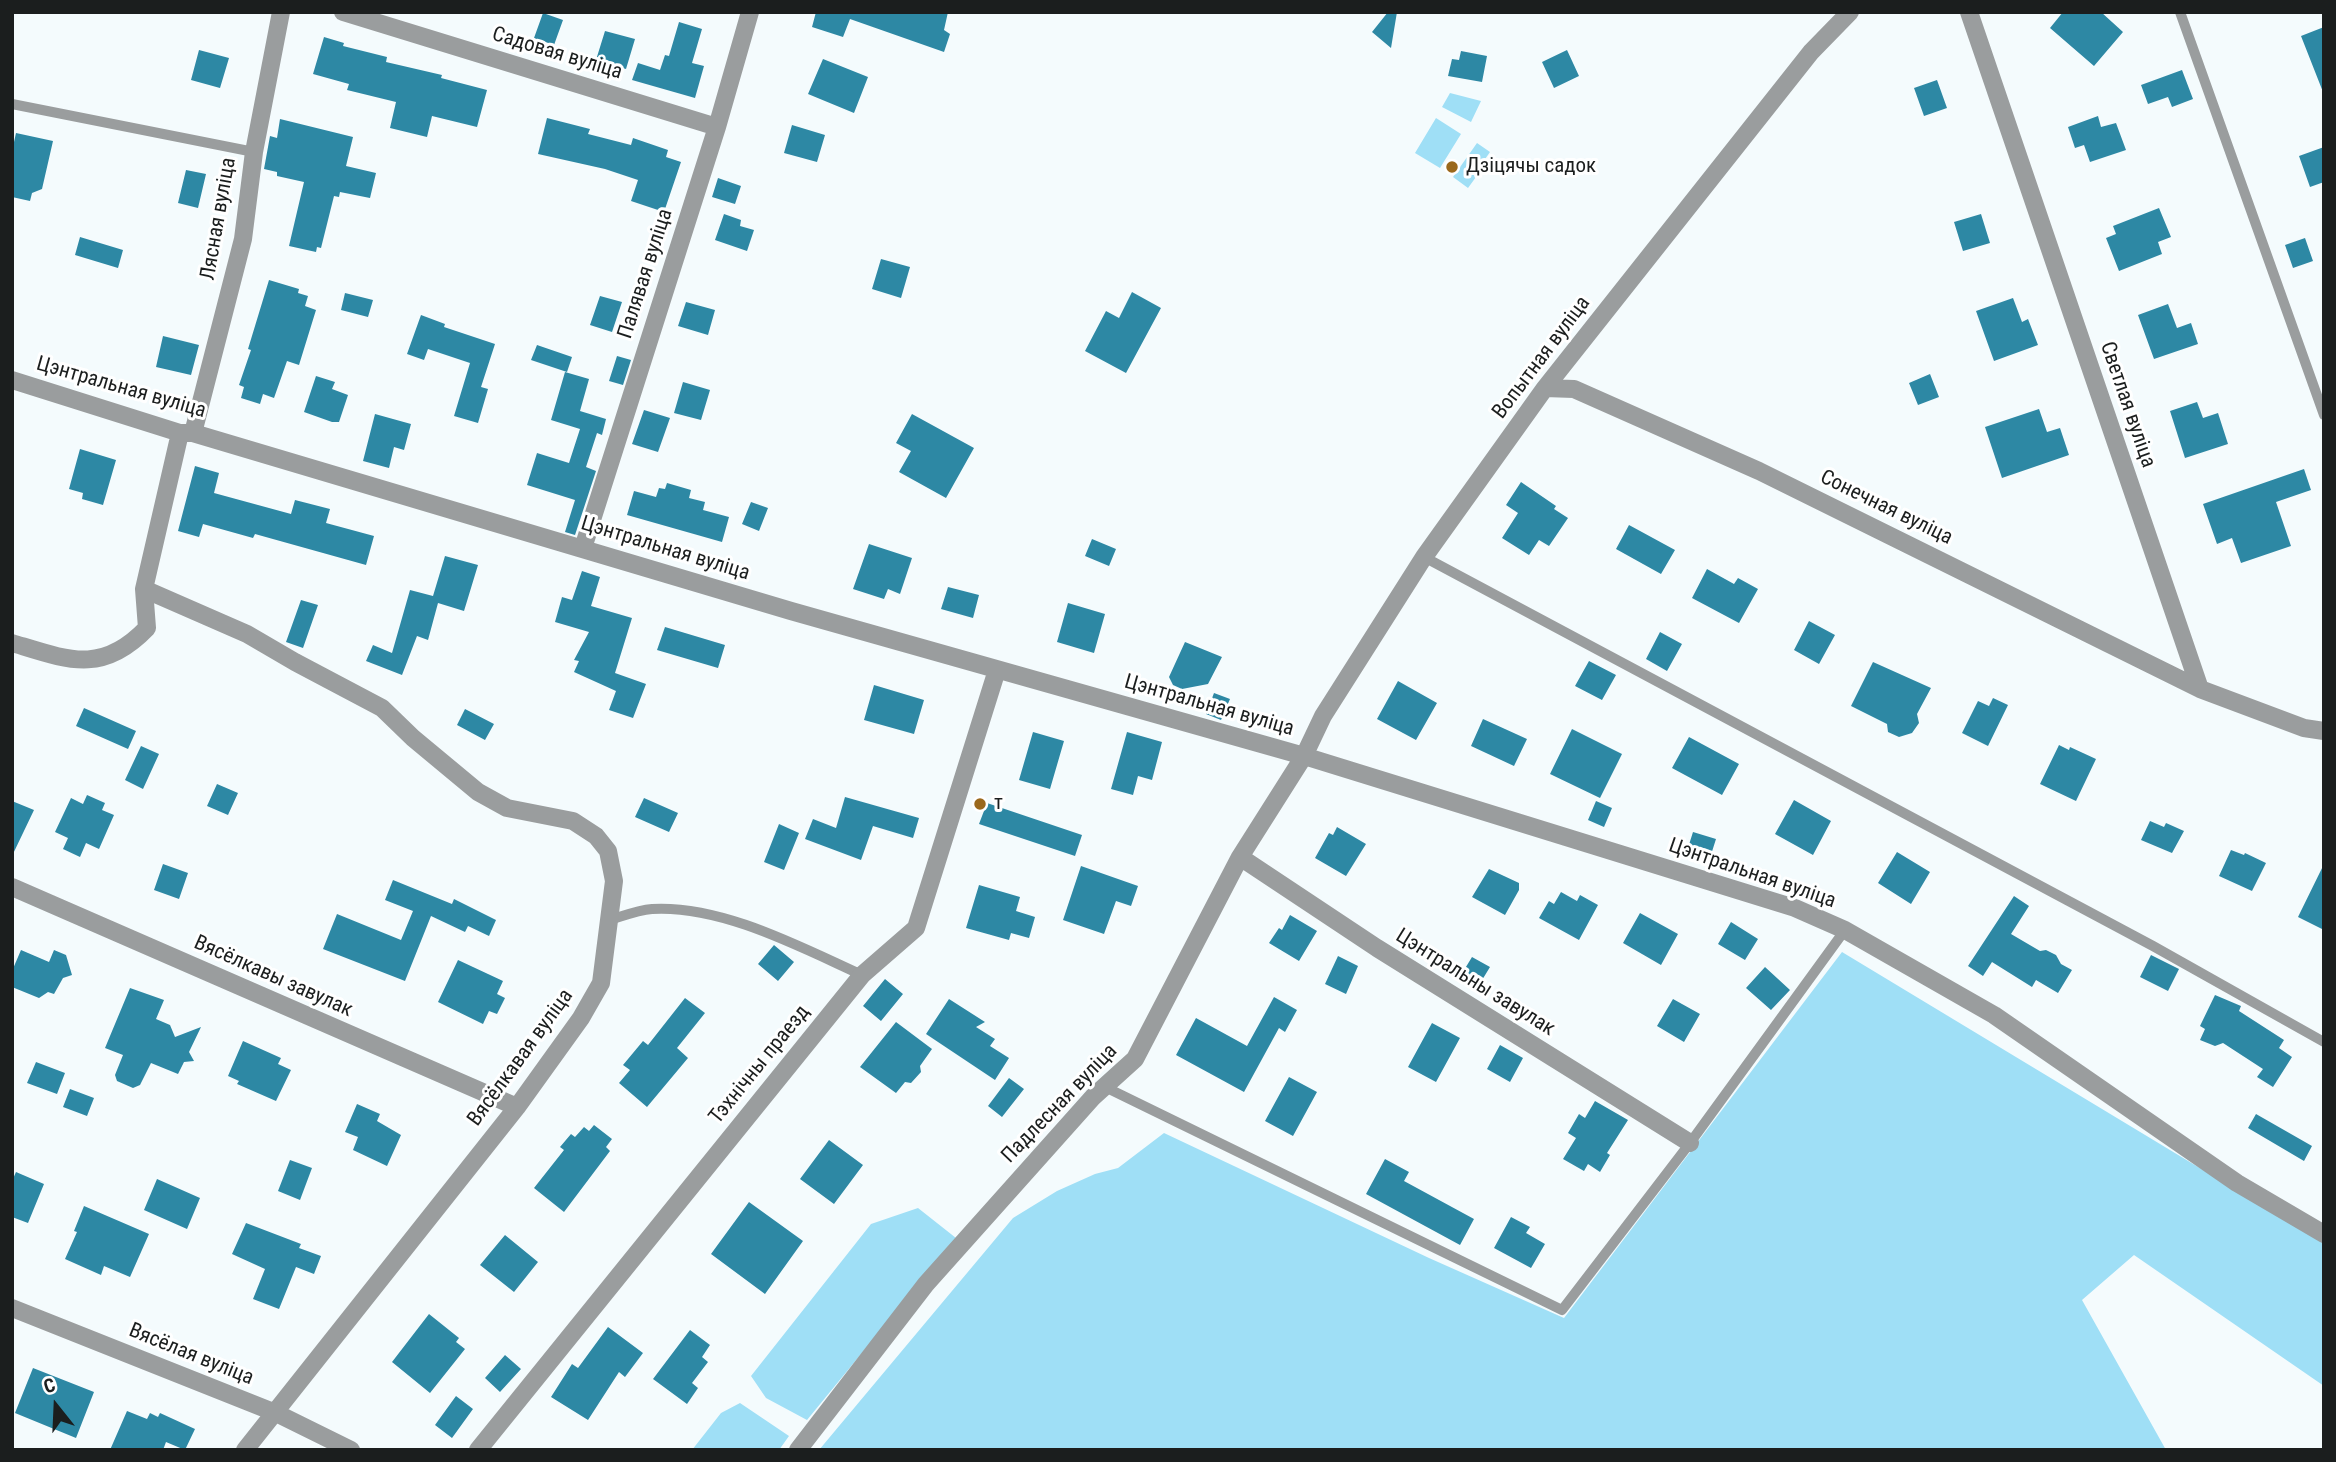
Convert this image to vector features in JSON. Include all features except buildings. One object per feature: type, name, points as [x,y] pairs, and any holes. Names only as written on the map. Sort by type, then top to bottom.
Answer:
[{"type":"street","name":"Лясная вуліца","points":[[187,433],[243,239],[254,152],[281,12]]},
{"type":"street","name":"Садовая вуліца","points":[[344,12],[717,127]]},
{"type":"street","name":"Палявая вуліца","points":[[583,548],[717,127],[750,12]]},
{"type":"street","name":"Вопытная вуліца","points":[[1304,756],[1323,716],[1424,557],[1545,388],[1811,52],[1850,12]]},
{"type":"street","name":"Светлая вуліца","points":[[1969,12],[2200,689]]},
{"type":"street","name":"Цэнтральная вуліца","points":[[12,380],[997,670],[1304,756],[1795,908],[1845,930],[1994,1015],[2237,1183],[2324,1234]]},
{"type":"street","name":"Сонечная вуліца","points":[[1545,388],[1574,389],[1759,471],[2200,689]]},
{"type":"street","points":[[12,643],[78,660],[100,660],[134,640],[147,628],[144,589],[187,433]]},
{"type":"street","name":"Вясёлкавая вуліца","points":[[144,589],[247,634],[382,708],[413,738],[478,792],[507,808],[573,821],[596,836],[608,851],[614,881],[601,983],[582,1018],[517,1107],[245,1450]]},
{"type":"street","name":"Тэхнічны праезд","points":[[478,1450],[862,975],[916,928],[997,670]]},
{"type":"street","points":[[2200,689],[2304,728],[2324,731]]},
{"type":"street","name":"Падлесная вуліца","points":[[798,1450],[926,1284],[1093,1097],[1135,1059],[1240,857],[1304,756]]},
{"type":"street","name":"Цэнтральны завулак","points":[[1240,857],[1377,948],[1690,1143]]},
{"type":"street","name":"Вясёлкавы завулак","points":[[12,887],[517,1107]]},
{"type":"street","name":"Вясёлая вуліца","points":[[12,1308],[276,1413],[351,1450]]},
{"type":"lane","points":[[2180,12],[2324,415]]},
{"type":"lane","points":[[12,104],[254,152]]},
{"type":"lane","points":[[1424,557],[2153,946],[2324,1042]]},
{"type":"lane","points":[[610,920],[651,909],[692,912],[740,923],[862,975]]},
{"type":"lane","points":[[1105,1087],[1562,1310],[1690,1143],[1845,930]]},
{"type":"shaded area","points":[[1450,93],[1481,101],[1471,122],[1442,107]]},
{"type":"shaded area","points":[[1436,118],[1461,134],[1440,168],[1415,153]]},
{"type":"shaded area","points":[[1477,143],[1490,152],[1468,188],[1453,177]]},
{"type":"shaded area","points":[[1842,952],[2324,1243],[2324,1386],[2134,1255],[2082,1300],[2166,1450],[819,1450],[1013,1218],[1057,1191],[1095,1174],[1118,1168],[1164,1133],[1429,1258],[1564,1318]]},
{"type":"shaded area","points":[[918,1208],[956,1238],[807,1420],[766,1398],[751,1376],[871,1224]]},
{"type":"shaded area","points":[[740,1403],[789,1436],[779,1450],[692,1450],[721,1413]]},
{"type":"place","name":"Дзіцячы садок","points":[[1452,167]]},
{"type":"place","name":"т","points":[[980,804]]}]
